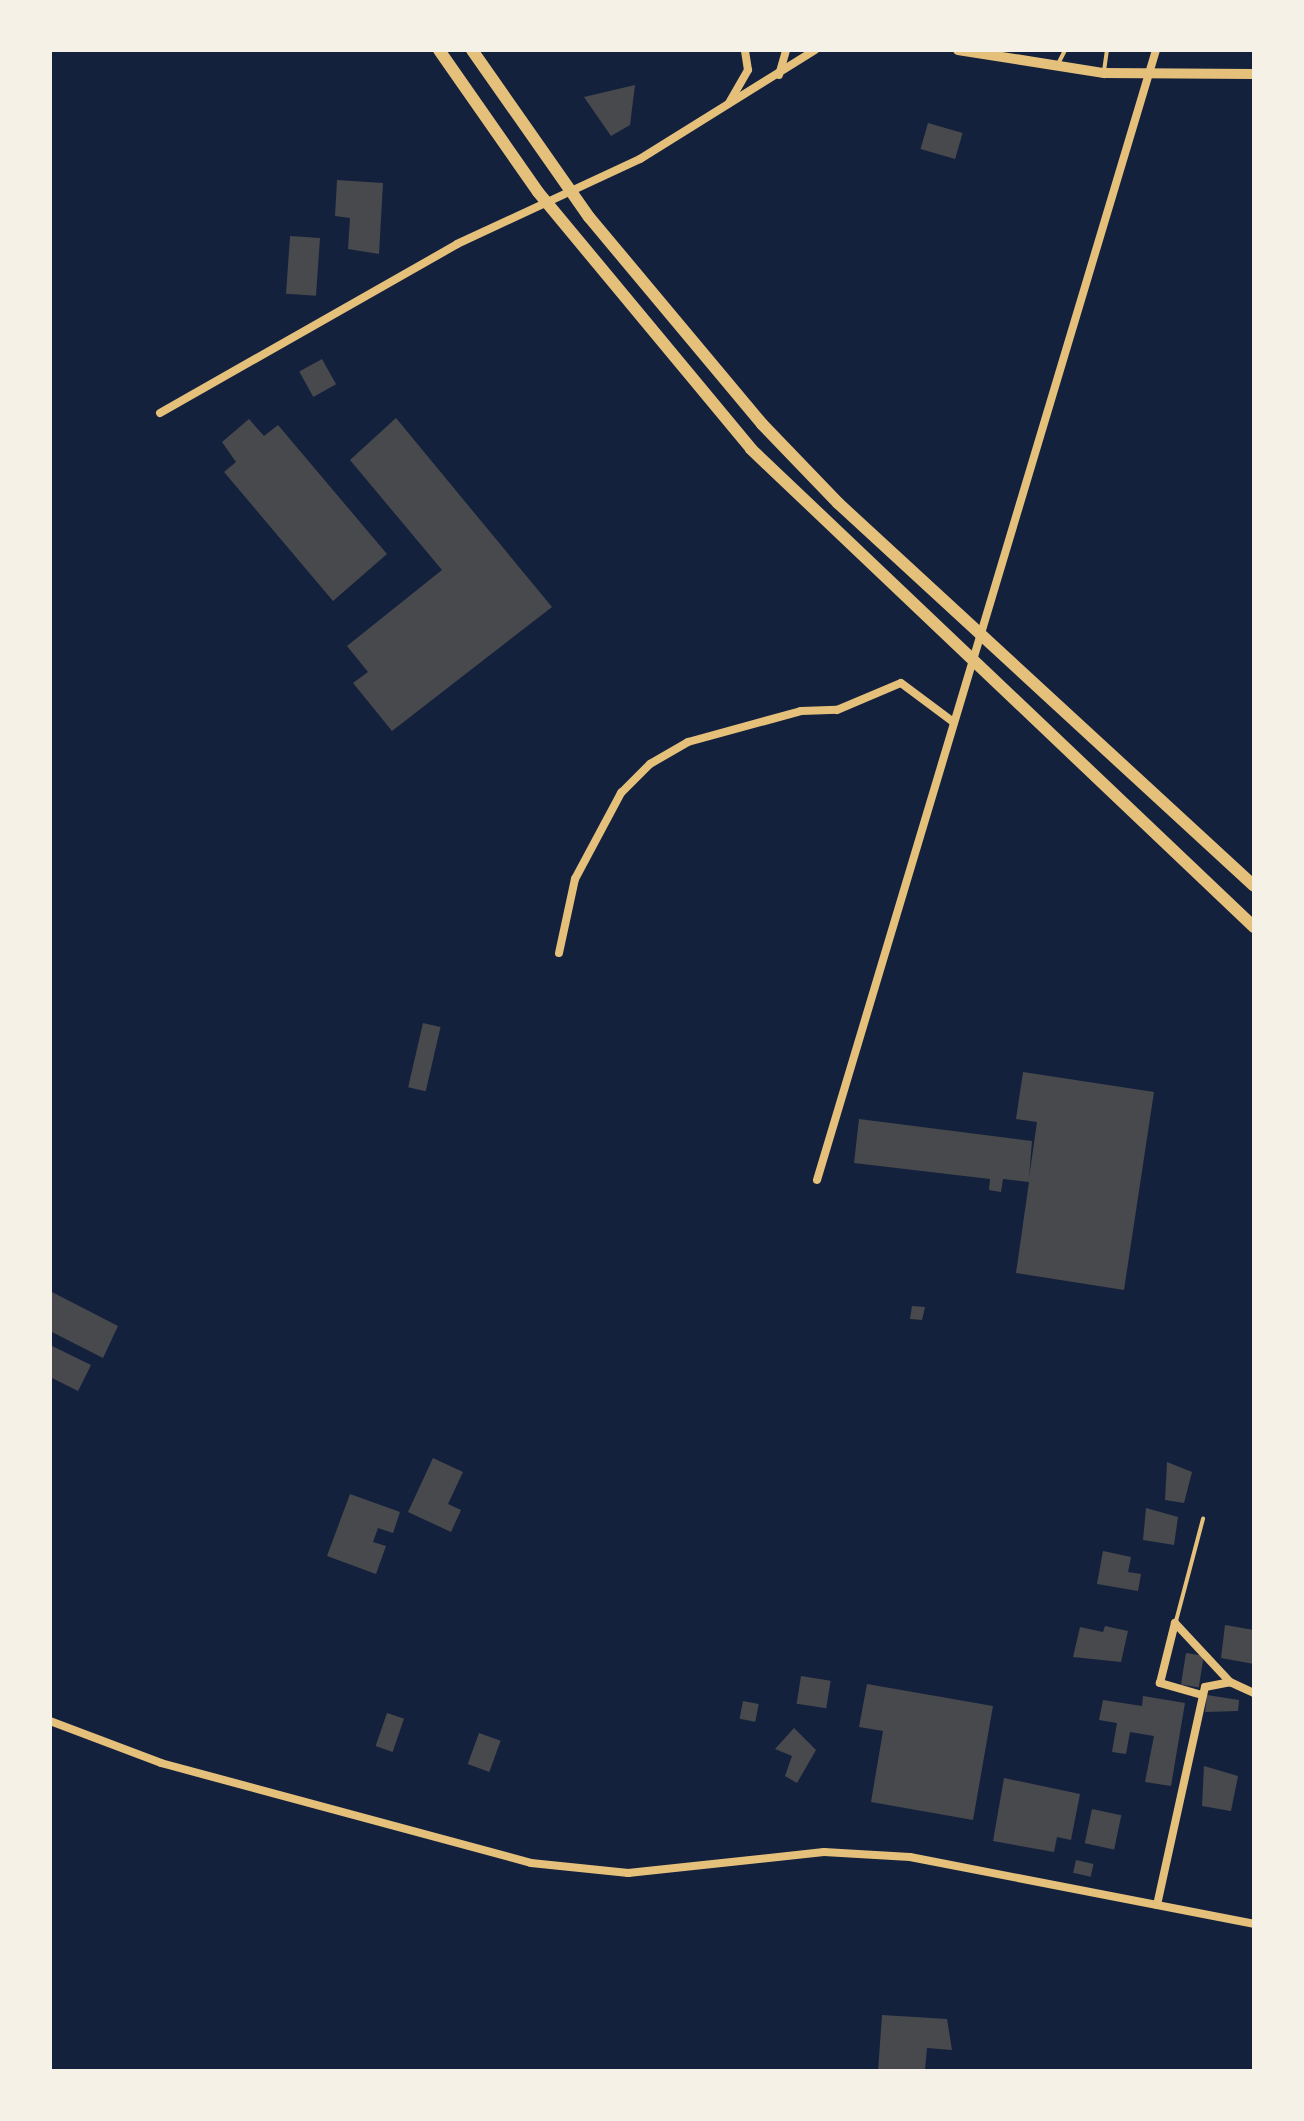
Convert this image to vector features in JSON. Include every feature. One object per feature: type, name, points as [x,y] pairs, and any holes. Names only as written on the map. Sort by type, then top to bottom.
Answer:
[{"type":"highway","points":[[439,50],[538,192],[751,449],[1254,927]]},
{"type":"highway","points":[[472,50],[562,182],[762,424],[965,619],[1254,886]]},
{"type":"street","points":[[745,50],[748,70]]},
{"type":"street","points":[[724,110],[748,70],[754,50]]},
{"type":"street","points":[[779,75],[786,50]]},
{"type":"street","points":[[160,413],[445,250],[640,159],[724,110],[815,50]]},
{"type":"street","points":[[958,50],[1104,73],[1149,76],[1254,74]]},
{"type":"street","points":[[817,1180],[952,721],[1156,50]]},
{"type":"street","points":[[559,953],[575,879],[621,793],[650,764],[688,742],[801,711],[837,710],[901,683],[952,721]]},
{"type":"street","points":[[1175,1623],[1230,1682],[1254,1693]]},
{"type":"street","points":[[1175,1623],[1160,1683],[1202,1695]]},
{"type":"street","points":[[1157,1905],[1202,1695],[1212,1683],[1230,1682]]},
{"type":"street","points":[[50,1721],[161,1763],[395,1829],[531,1863],[628,1873],[756,1857],[881,1855],[1254,1924]]},
{"type":"lane","points":[[1057,66],[1065,50]]},
{"type":"lane","points":[[1104,73],[1107,50]]},
{"type":"lane","points":[[1175,1623],[1203,1519]]},
{"type":"building","points":[[635,85],[630,125],[611,136],[584,97]]},
{"type":"building","points":[[928,123],[963,133],[955,159],[921,149]]},
{"type":"building","points":[[337,180],[383,183],[379,254],[348,249],[350,218],[335,216]]},
{"type":"building","points":[[290,236],[320,238],[316,296],[286,294]]},
{"type":"building","points":[[322,359],[336,384],[313,397],[299,372]]},
{"type":"building","points":[[396,418],[552,607],[392,731],[353,683],[368,672],[347,646],[442,570],[350,460]]},
{"type":"building","points":[[249,419],[264,436],[278,425],[387,554],[333,601],[224,472],[236,462],[222,442]]},
{"type":"building","points":[[423,1023],[441,1027],[426,1091],[408,1087]]},
{"type":"building","points":[[1023,1072],[1154,1092],[1124,1290],[1016,1273],[1029,1182],[1003,1179],[1001,1192],[989,1190],[990,1179],[854,1163],[859,1119],[1032,1141],[1029,1178],[1037,1122],[1016,1119]]},
{"type":"building","points":[[50,1291],[118,1326],[103,1358],[50,1331]]},
{"type":"building","points":[[912,1306],[925,1307],[922,1320],[910,1319]]},
{"type":"building","points":[[50,1345],[91,1365],[78,1391],[50,1377]]},
{"type":"building","points":[[433,1458],[463,1472],[448,1504],[461,1510],[451,1532],[408,1512]]},
{"type":"building","points":[[1167,1462],[1192,1472],[1184,1503],[1165,1500]]},
{"type":"building","points":[[350,1494],[400,1512],[393,1533],[378,1528],[373,1542],[386,1546],[376,1574],[327,1556]]},
{"type":"building","points":[[1146,1508],[1178,1517],[1174,1545],[1143,1540]]},
{"type":"building","points":[[1103,1551],[1131,1557],[1128,1572],[1141,1574],[1138,1591],[1097,1584]]},
{"type":"building","points":[[1225,1625],[1254,1630],[1254,1664],[1221,1658]]},
{"type":"building","points":[[1105,1626],[1128,1631],[1121,1662],[1073,1657],[1080,1627],[1103,1632]]},
{"type":"building","points":[[1186,1653],[1204,1656],[1199,1687],[1181,1685]]},
{"type":"building","points":[[801,1676],[831,1681],[826,1708],[797,1704]]},
{"type":"building","points":[[867,1684],[993,1706],[973,1820],[871,1802],[883,1731],[859,1727]]},
{"type":"building","points":[[1207,1695],[1239,1700],[1238,1711],[1205,1712]]},
{"type":"building","points":[[1143,1696],[1185,1703],[1171,1786],[1145,1782],[1154,1736],[1130,1732],[1126,1754],[1112,1752],[1117,1723],[1099,1720],[1103,1700],[1142,1706]]},
{"type":"building","points":[[743,1701],[759,1704],[755,1722],[740,1719]]},
{"type":"building","points":[[387,1713],[404,1719],[393,1752],[376,1746]]},
{"type":"building","points":[[794,1728],[816,1750],[797,1783],[785,1776],[792,1756],[775,1749]]},
{"type":"building","points":[[479,1733],[501,1741],[489,1772],[468,1764]]},
{"type":"building","points":[[1204,1766],[1238,1776],[1231,1811],[1202,1806]]},
{"type":"building","points":[[1004,1778],[1080,1794],[1071,1840],[1057,1837],[1054,1852],[993,1841]]},
{"type":"building","points":[[1092,1809],[1121,1815],[1114,1849],[1085,1843]]},
{"type":"building","points":[[1076,1860],[1094,1864],[1091,1877],[1073,1873]]},
{"type":"building","points":[[882,2015],[947,2019],[952,2050],[927,2048],[925,2070],[878,2071]]}]
